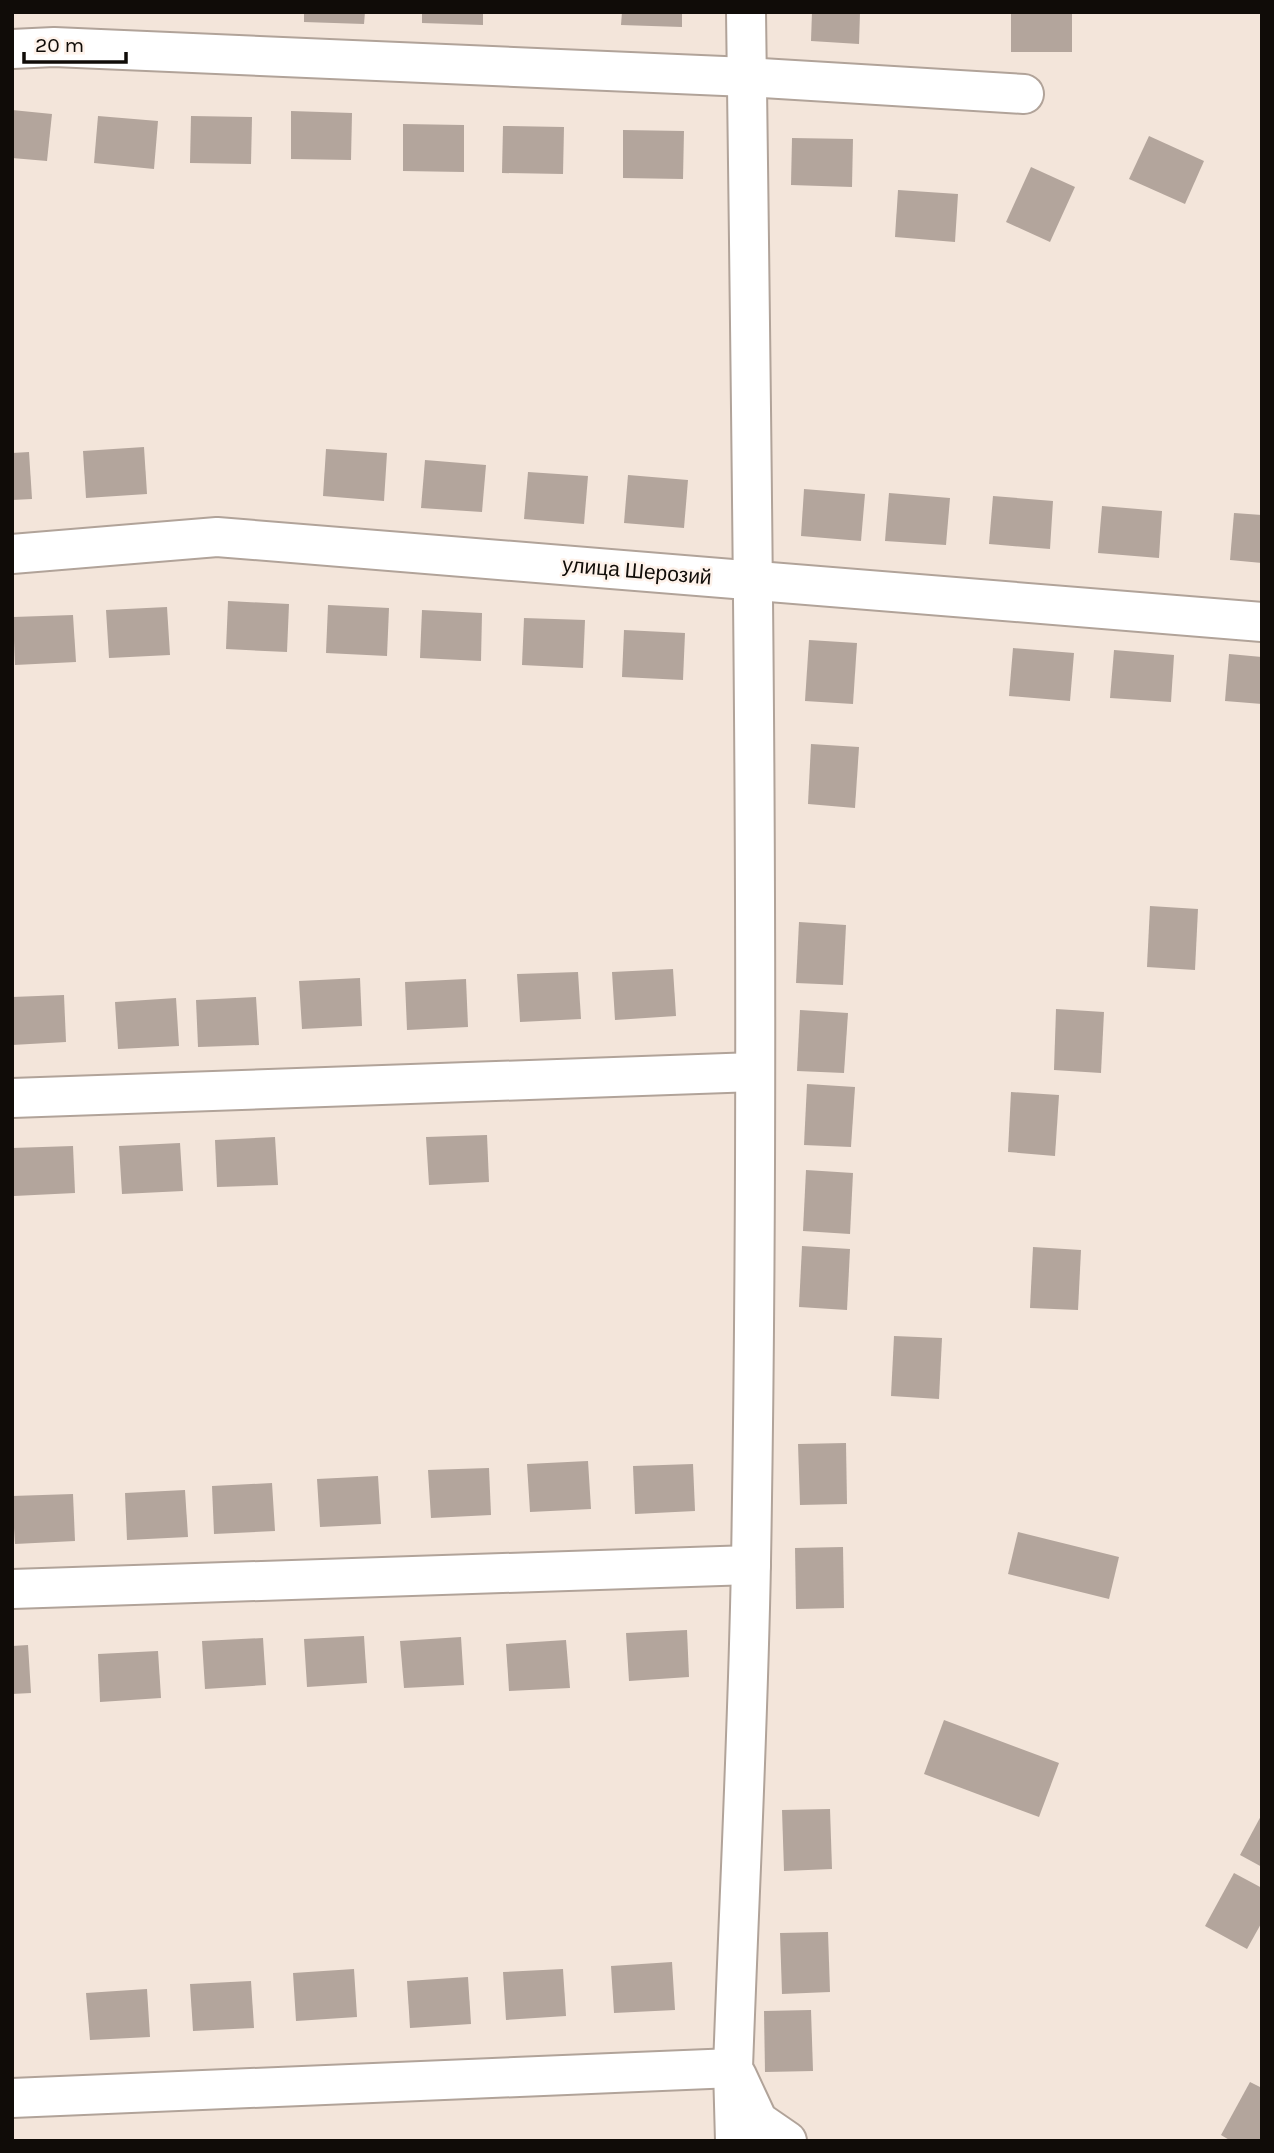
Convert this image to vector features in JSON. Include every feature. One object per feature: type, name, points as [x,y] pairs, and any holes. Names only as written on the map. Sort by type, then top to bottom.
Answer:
[{"type":"street","points":[[735,2141],[733,2068],[751,1565],[755,1072],[753,580],[746,12]]},
{"type":"street","points":[[12,49],[54,47],[747,77],[1024,94]]},
{"type":"street","name":"улица Шерозий","points":[[12,554],[217,537],[1262,622]]},
{"type":"street","points":[[12,1098],[755,1072]]},
{"type":"street","points":[[12,1589],[751,1565]]},
{"type":"street","points":[[12,2098],[733,2068]]},
{"type":"street","points":[[733,2068],[758,2121],[787,2141]]},
{"type":"building","points":[[304,12],[365,12],[364,24],[304,22]]},
{"type":"building","points":[[422,12],[483,12],[483,25],[422,23]]},
{"type":"building","points":[[622,12],[682,12],[682,27],[621,25]]},
{"type":"building","points":[[812,12],[860,12],[859,44],[811,41]]},
{"type":"building","points":[[1011,12],[1072,12],[1072,52],[1011,52]]},
{"type":"building","points":[[12,110],[52,114],[47,161],[12,158]]},
{"type":"building","points":[[291,111],[352,113],[351,160],[291,159]]},
{"type":"building","points":[[98,116],[158,121],[154,169],[94,163]]},
{"type":"building","points":[[191,116],[252,117],[251,164],[190,163]]},
{"type":"building","points":[[403,124],[464,125],[464,172],[403,171]]},
{"type":"building","points":[[503,126],[564,127],[563,174],[502,173]]},
{"type":"building","points":[[623,130],[684,131],[683,179],[623,178]]},
{"type":"building","points":[[1149,136],[1204,161],[1185,204],[1129,179]]},
{"type":"building","points":[[792,138],[853,139],[852,187],[791,185]]},
{"type":"building","points":[[1031,167],[1075,187],[1050,242],[1006,222]]},
{"type":"building","points":[[898,190],[958,194],[955,242],[895,237]]},
{"type":"building","points":[[144,447],[147,494],[86,498],[83,451]]},
{"type":"building","points":[[326,449],[387,453],[384,501],[323,496]]},
{"type":"building","points":[[29,452],[32,499],[12,500],[12,453]]},
{"type":"building","points":[[425,460],[486,465],[482,512],[421,508]]},
{"type":"building","points":[[528,472],[588,476],[584,524],[524,519]]},
{"type":"building","points":[[628,475],[688,480],[684,528],[624,523]]},
{"type":"building","points":[[804,489],[865,494],[861,541],[801,536]]},
{"type":"building","points":[[889,493],[950,498],[946,545],[885,541]]},
{"type":"building","points":[[993,496],[1053,501],[1050,549],[989,544]]},
{"type":"building","points":[[1102,506],[1162,511],[1159,558],[1098,553]]},
{"type":"building","points":[[1234,513],[1262,515],[1262,563],[1230,560]]},
{"type":"building","points":[[228,601],[289,604],[287,652],[226,649]]},
{"type":"building","points":[[328,605],[389,608],[387,656],[326,653]]},
{"type":"building","points":[[167,607],[170,655],[109,658],[106,610]]},
{"type":"building","points":[[422,610],[482,613],[481,661],[420,658]]},
{"type":"building","points":[[73,615],[76,662],[15,665],[13,617]]},
{"type":"building","points":[[524,618],[585,620],[583,668],[522,665]]},
{"type":"building","points":[[624,630],[685,633],[683,680],[622,677]]},
{"type":"building","points":[[809,640],[857,643],[853,704],[805,701]]},
{"type":"building","points":[[1013,648],[1074,653],[1070,701],[1009,696]]},
{"type":"building","points":[[1114,650],[1174,655],[1171,702],[1110,698]]},
{"type":"building","points":[[1229,654],[1262,657],[1262,704],[1225,701]]},
{"type":"building","points":[[811,744],[859,747],[855,808],[808,804]]},
{"type":"building","points":[[1150,906],[1198,909],[1195,970],[1147,967]]},
{"type":"building","points":[[799,922],[846,925],[843,985],[796,983]]},
{"type":"building","points":[[673,969],[676,1016],[615,1020],[612,972]]},
{"type":"building","points":[[578,972],[581,1019],[520,1022],[517,974]]},
{"type":"building","points":[[360,978],[362,1026],[302,1029],[299,981]]},
{"type":"building","points":[[466,979],[468,1027],[407,1030],[405,982]]},
{"type":"building","points":[[64,995],[66,1042],[12,1045],[12,997]]},
{"type":"building","points":[[256,997],[259,1045],[198,1047],[196,1000]]},
{"type":"building","points":[[176,998],[179,1046],[118,1049],[115,1002]]},
{"type":"building","points":[[1056,1009],[1104,1012],[1101,1073],[1054,1070]]},
{"type":"building","points":[[800,1010],[848,1013],[844,1073],[797,1071]]},
{"type":"building","points":[[807,1084],[855,1087],[851,1147],[804,1145]]},
{"type":"building","points":[[1011,1092],[1059,1095],[1055,1156],[1008,1152]]},
{"type":"building","points":[[487,1135],[489,1182],[429,1185],[426,1137]]},
{"type":"building","points":[[275,1137],[278,1185],[217,1187],[215,1140]]},
{"type":"building","points":[[180,1143],[183,1191],[122,1194],[119,1146]]},
{"type":"building","points":[[73,1146],[75,1193],[14,1196],[12,1148]]},
{"type":"building","points":[[806,1170],[853,1173],[850,1234],[803,1231]]},
{"type":"building","points":[[802,1246],[850,1249],[847,1310],[799,1307]]},
{"type":"building","points":[[1033,1247],[1081,1250],[1078,1310],[1030,1308]]},
{"type":"building","points":[[894,1336],[942,1338],[939,1399],[891,1396]]},
{"type":"building","points":[[846,1443],[847,1504],[800,1505],[798,1444]]},
{"type":"building","points":[[588,1461],[591,1509],[530,1512],[527,1464]]},
{"type":"building","points":[[693,1464],[695,1511],[635,1514],[633,1466]]},
{"type":"building","points":[[489,1468],[491,1515],[431,1518],[428,1470]]},
{"type":"building","points":[[378,1476],[381,1524],[320,1527],[317,1479]]},
{"type":"building","points":[[272,1483],[275,1531],[214,1534],[212,1486]]},
{"type":"building","points":[[185,1490],[188,1537],[127,1540],[125,1493]]},
{"type":"building","points":[[73,1494],[75,1541],[15,1544],[12,1496]]},
{"type":"building","points":[[1018,1532],[1119,1557],[1109,1599],[1008,1574]]},
{"type":"building","points":[[843,1547],[844,1608],[796,1609],[795,1548]]},
{"type":"building","points":[[687,1630],[689,1677],[629,1681],[626,1633]]},
{"type":"building","points":[[364,1636],[367,1683],[307,1687],[304,1639]]},
{"type":"building","points":[[461,1637],[464,1685],[404,1688],[400,1641]]},
{"type":"building","points":[[263,1638],[266,1685],[205,1689],[202,1641]]},
{"type":"building","points":[[566,1640],[570,1688],[509,1691],[506,1644]]},
{"type":"building","points":[[28,1645],[31,1693],[12,1694],[12,1646]]},
{"type":"building","points":[[158,1651],[161,1698],[100,1702],[98,1654]]},
{"type":"building","points":[[944,1720],[1059,1763],[1039,1817],[924,1774]]},
{"type":"building","points":[[830,1809],[832,1869],[784,1871],[782,1810]]},
{"type":"building","points":[[1262,1814],[1262,1867],[1240,1855]]},
{"type":"building","points":[[1234,1873],[1262,1888],[1262,1922],[1247,1949],[1205,1926]]},
{"type":"building","points":[[828,1932],[830,1992],[782,1994],[780,1933]]},
{"type":"building","points":[[672,1962],[675,2010],[614,2013],[611,1966]]},
{"type":"building","points":[[354,1969],[357,2017],[296,2021],[293,1973]]},
{"type":"building","points":[[563,1969],[566,2016],[506,2020],[503,1972]]},
{"type":"building","points":[[468,1977],[471,2024],[410,2028],[407,1981]]},
{"type":"building","points":[[251,1981],[254,2028],[193,2031],[190,1984]]},
{"type":"building","points":[[147,1989],[150,2037],[90,2040],[86,1993]]},
{"type":"building","points":[[811,2010],[813,2071],[765,2072],[764,2011]]},
{"type":"building","points":[[1250,2082],[1262,2088],[1262,2141],[1231,2141],[1221,2135]]}]
